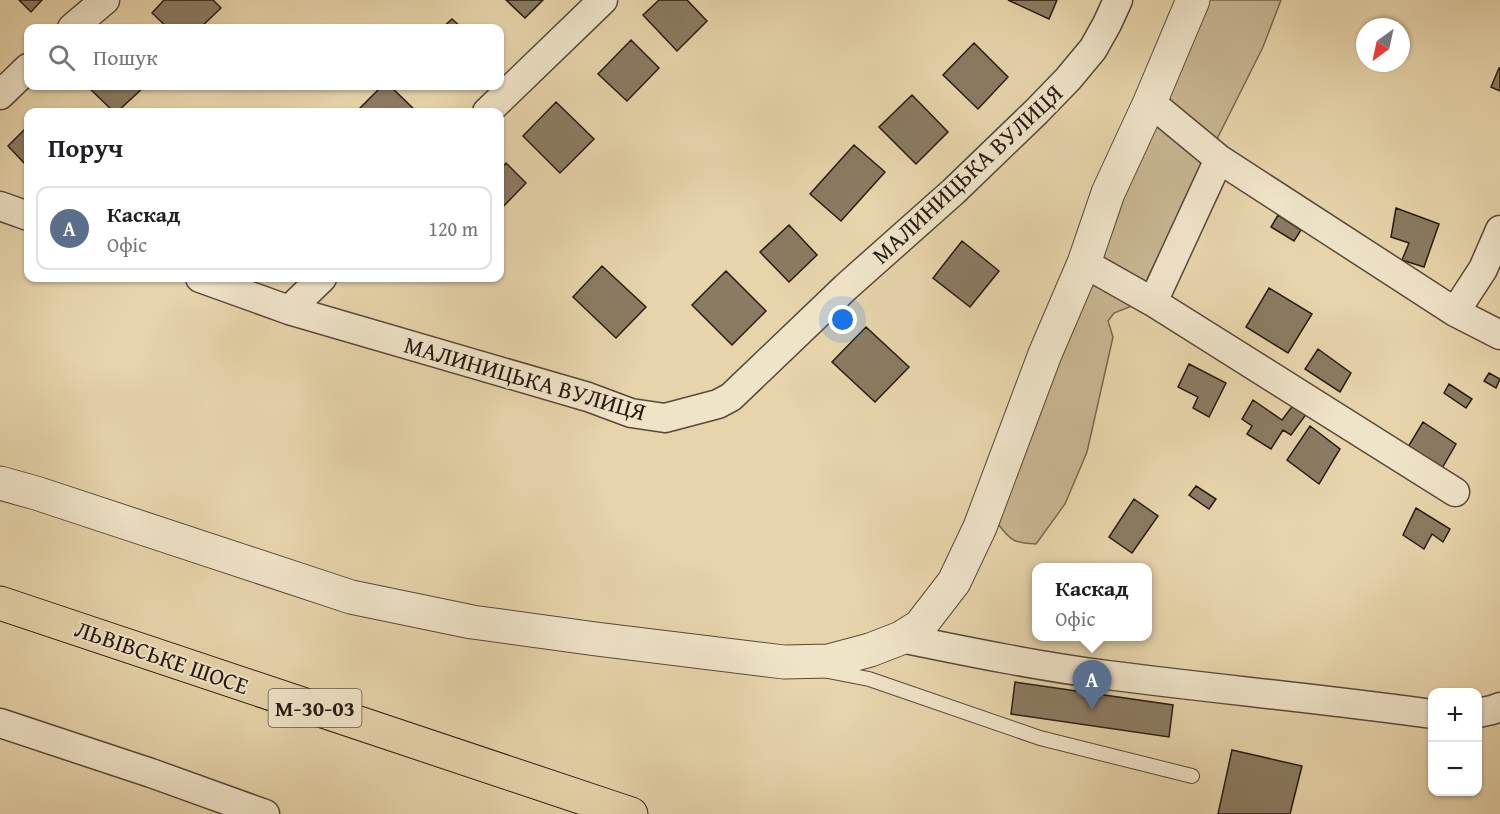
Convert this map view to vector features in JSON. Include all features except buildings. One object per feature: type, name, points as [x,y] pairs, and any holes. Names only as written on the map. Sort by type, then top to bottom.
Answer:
[{"type":"main road","name":"ЛЬВІВСЬКЕ ШОСЕ","points":[[0,603],[631,814]]},
{"type":"street","points":[[77,24],[105,0]]},
{"type":"street","points":[[491,108],[603,0]]},
{"type":"street","name":"МАЛИНИЦЬКА ВУЛИЦЯ","points":[[211,282],[289,310],[588,397],[631,413],[665,418],[718,404],[731,397],[846,287],[954,191],[1044,104],[1093,49],[1118,0]]},
{"type":"street","points":[[0,483],[351,597],[472,622],[784,662],[829,661],[901,639],[920,626],[954,582],[980,527],[1044,354],[1084,263],[1108,193],[1193,0]]},
{"type":"street","points":[[0,95],[24,72]]},
{"type":"street","points":[[1150,102],[1219,159],[1455,312],[1500,334]]},
{"type":"street","points":[[1153,302],[1219,159]]},
{"type":"street","points":[[0,206],[24,215]]},
{"type":"street","points":[[1455,312],[1483,269],[1500,230]]},
{"type":"street","points":[[1084,263],[1153,302],[1455,492]]},
{"type":"street","points":[[289,310],[318,282]]},
{"type":"street","points":[[901,639],[1106,675],[1428,713]]},
{"type":"street","points":[[1482,712],[1500,707]]},
{"type":"street","points":[[0,723],[265,814]]},
{"type":"lane","points":[[784,662],[869,679],[1040,738],[1192,776]]},
{"type":"shaded area","points":[[1209,0],[1281,0],[1263,47],[1149,275],[1137,304],[1114,313],[1108,321],[1113,337],[1087,452],[1065,504],[1036,544],[1018,542],[1010,538],[998,524],[1047,368]]},
{"type":"place","name":"Каскад","points":[[1092,710]]}]
